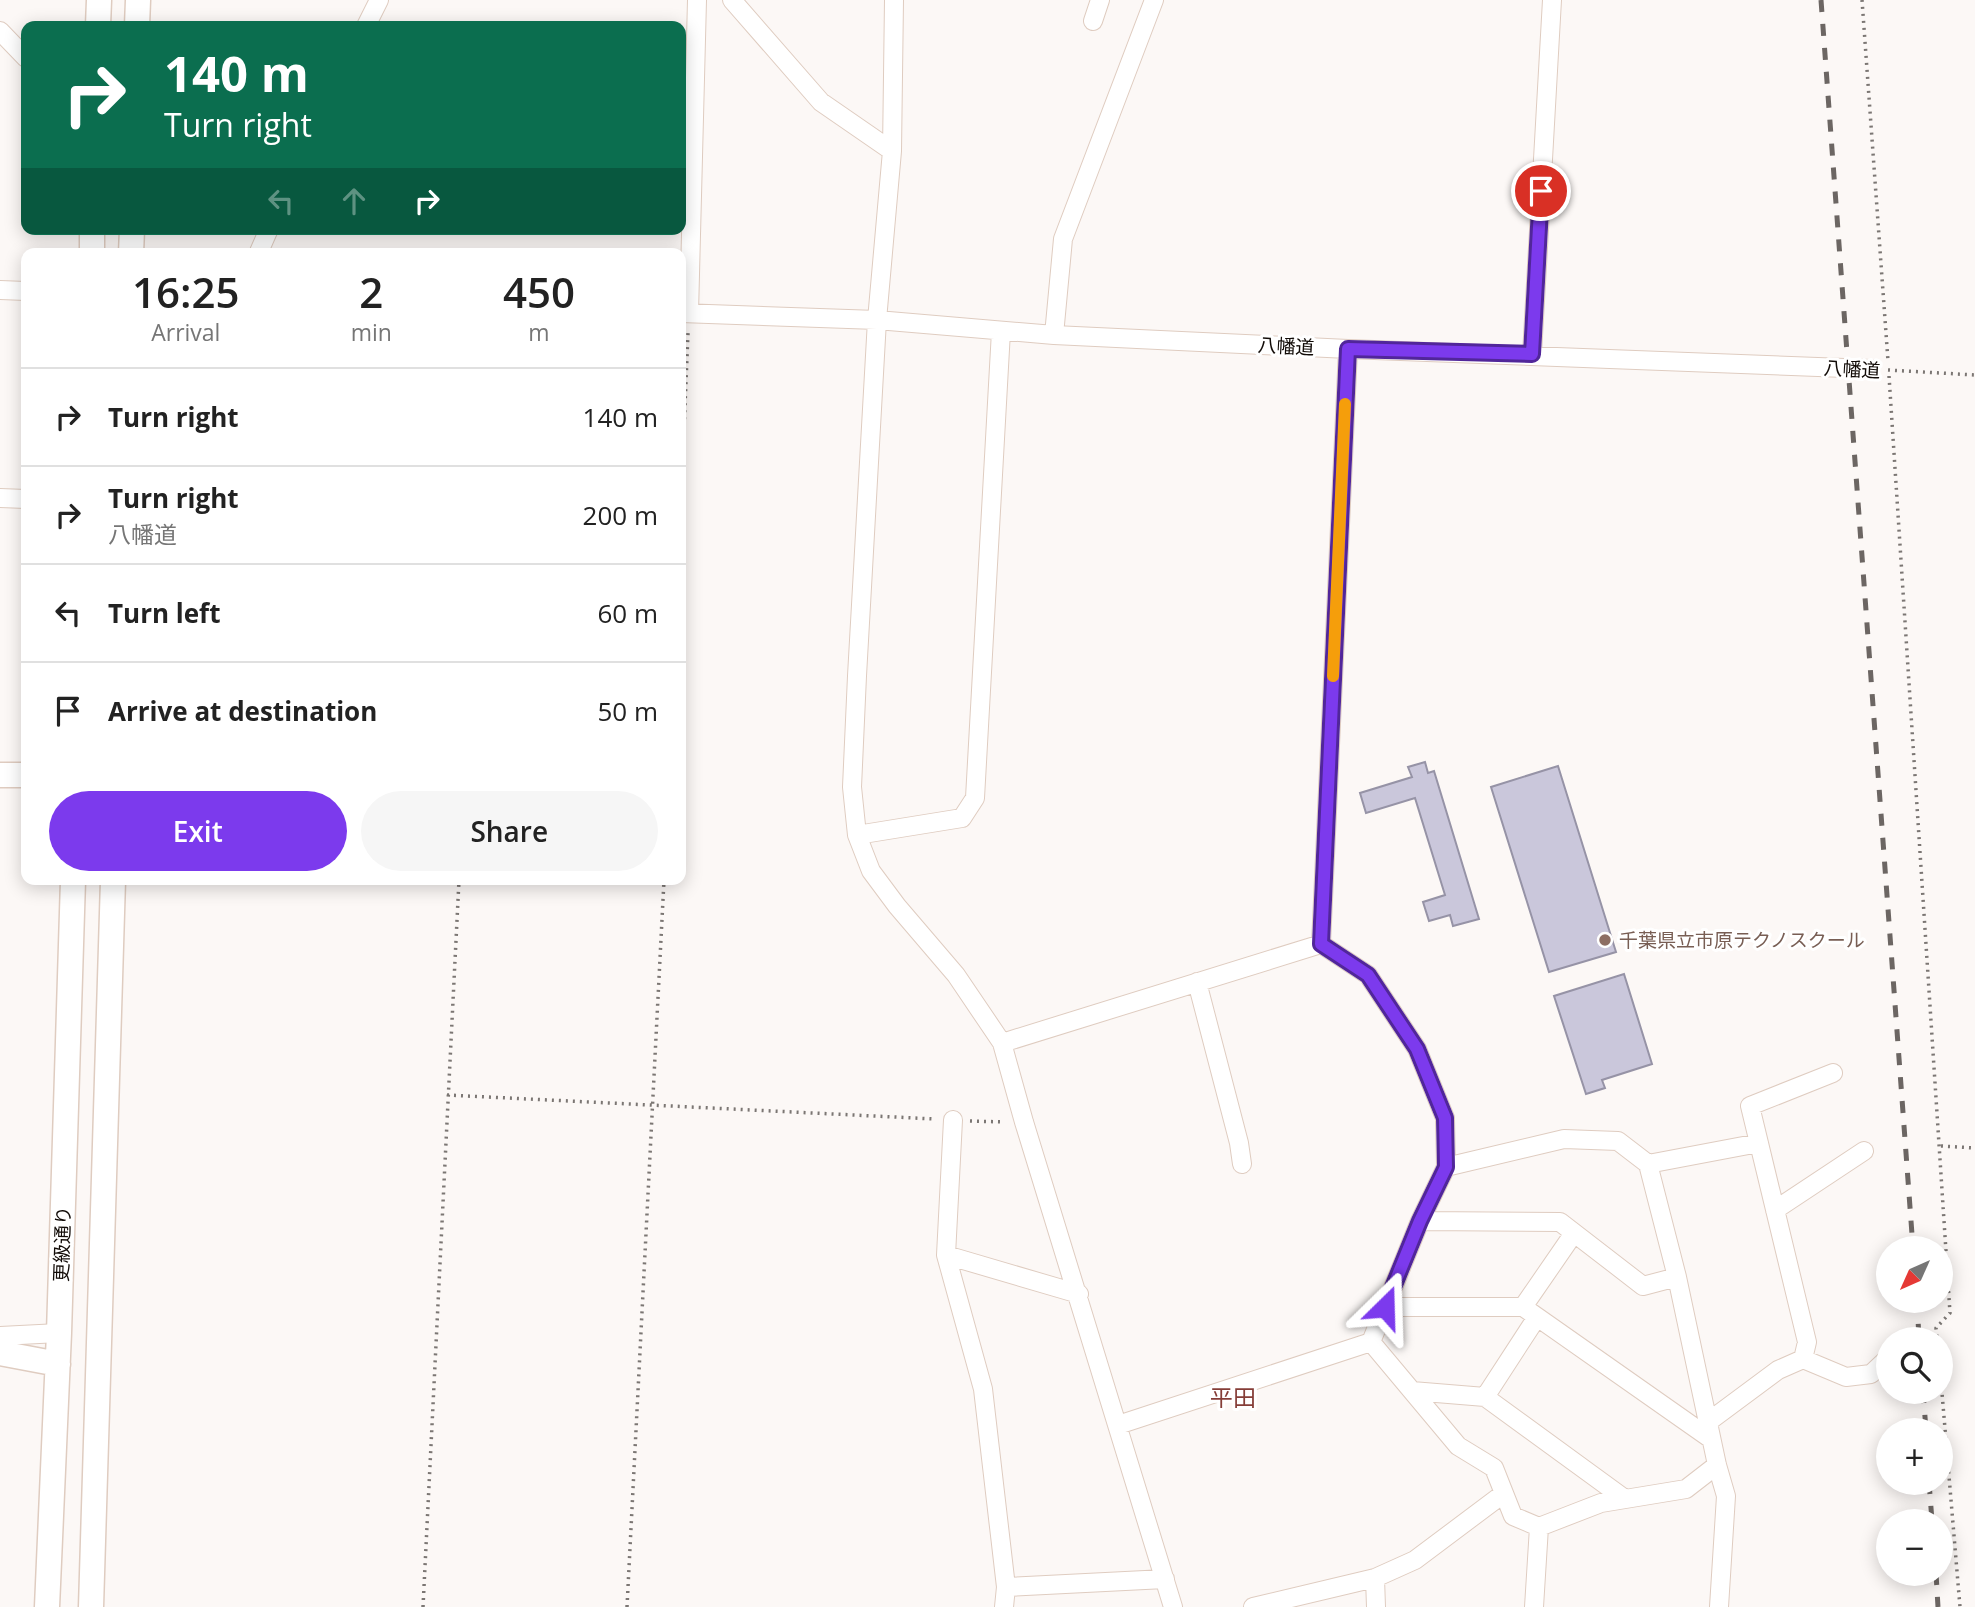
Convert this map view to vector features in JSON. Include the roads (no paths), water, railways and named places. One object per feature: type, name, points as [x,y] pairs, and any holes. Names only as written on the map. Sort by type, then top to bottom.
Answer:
[{"type":"street","points":[[98,21],[99,0]]},
{"type":"street","points":[[137,21],[138,0]]},
{"type":"street","points":[[368,21],[379,0]]},
{"type":"street","points":[[686,287],[697,0]]},
{"type":"street","points":[[732,0],[821,102],[892,150]]},
{"type":"street","points":[[894,0],[892,150],[877,320],[853,759],[852,787],[857,835],[871,871],[956,975],[1002,1043],[1173,1607]]},
{"type":"street","points":[[1093,21],[1100,0]]},
{"type":"street","points":[[1054,335],[1063,239],[1154,0]]},
{"type":"street","points":[[1532,354],[1552,0]]},
{"type":"street","points":[[0,31],[21,53]]},
{"type":"street","points":[[0,290],[21,291]]},
{"type":"street","name":"八幡道","points":[[686,313],[877,320],[1054,335],[1348,349],[1880,369]]},
{"type":"street","points":[[857,835],[962,818],[975,798],[1001,331]]},
{"type":"street","points":[[1321,944],[1348,349]]},
{"type":"street","points":[[0,498],[21,499]]},
{"type":"street","points":[[0,775],[21,775]]},
{"type":"street","name":"更級通り","points":[[47,1607],[58,1364],[73,885]]},
{"type":"street","name":"更級通り","points":[[91,1607],[113,885]]},
{"type":"street","points":[[1002,1043],[1321,944]]},
{"type":"street","points":[[1321,944],[1368,975],[1417,1049],[1445,1118],[1446,1167],[1420,1221],[1371,1342]]},
{"type":"street","points":[[1197,982],[1239,1143],[1242,1164]]},
{"type":"street","points":[[1803,1359],[1807,1342],[1750,1106],[1833,1073]]},
{"type":"street","points":[[954,1120],[946,1255],[983,1389],[1006,1587],[1004,1607]]},
{"type":"street","points":[[1446,1167],[1564,1139],[1618,1141],[1648,1164],[1726,1496],[1719,1607]]},
{"type":"street","points":[[1648,1164],[1759,1143]]},
{"type":"street","points":[[1775,1210],[1864,1151]]},
{"type":"street","points":[[1420,1221],[1560,1222],[1643,1286],[1676,1277]]},
{"type":"street","points":[[1485,1397],[1574,1233]]},
{"type":"street","points":[[946,1255],[1079,1294]]},
{"type":"street","points":[[1385,1307],[1530,1312],[1709,1430]]},
{"type":"street","points":[[0,1335],[59,1333]]},
{"type":"street","points":[[1118,1425],[1371,1342]]},
{"type":"street","points":[[1371,1342],[1458,1446],[1494,1468],[1513,1516],[1539,1527],[1601,1503],[1686,1489],[1717,1465]]},
{"type":"street","points":[[0,1353],[58,1364]]},
{"type":"street","points":[[1709,1430],[1778,1370],[1803,1359],[1846,1377],[1871,1374],[1876,1370]]},
{"type":"street","points":[[1412,1391],[1485,1397],[1625,1499]]},
{"type":"street","points":[[1253,1607],[1375,1578],[1415,1560],[1503,1494]]},
{"type":"street","points":[[1534,1607],[1539,1527]]},
{"type":"street","points":[[1375,1578],[1376,1607]]},
{"type":"street","points":[[1006,1587],[1165,1579]]},
{"type":"railway","points":[[1821,0],[1912,1236]]},
{"type":"railway","points":[[1918,1313],[1918,1327]]},
{"type":"railway","points":[[1924,1404],[1925,1418]]},
{"type":"railway","points":[[1930,1495],[1931,1509]]},
{"type":"railway","points":[[1937,1586],[1938,1607]]},
{"type":"place","name":"千葉県立市原テクノスクール","points":[[1605,940]]},
{"type":"district","name":"平田","points":[[1233,1397]]}]
